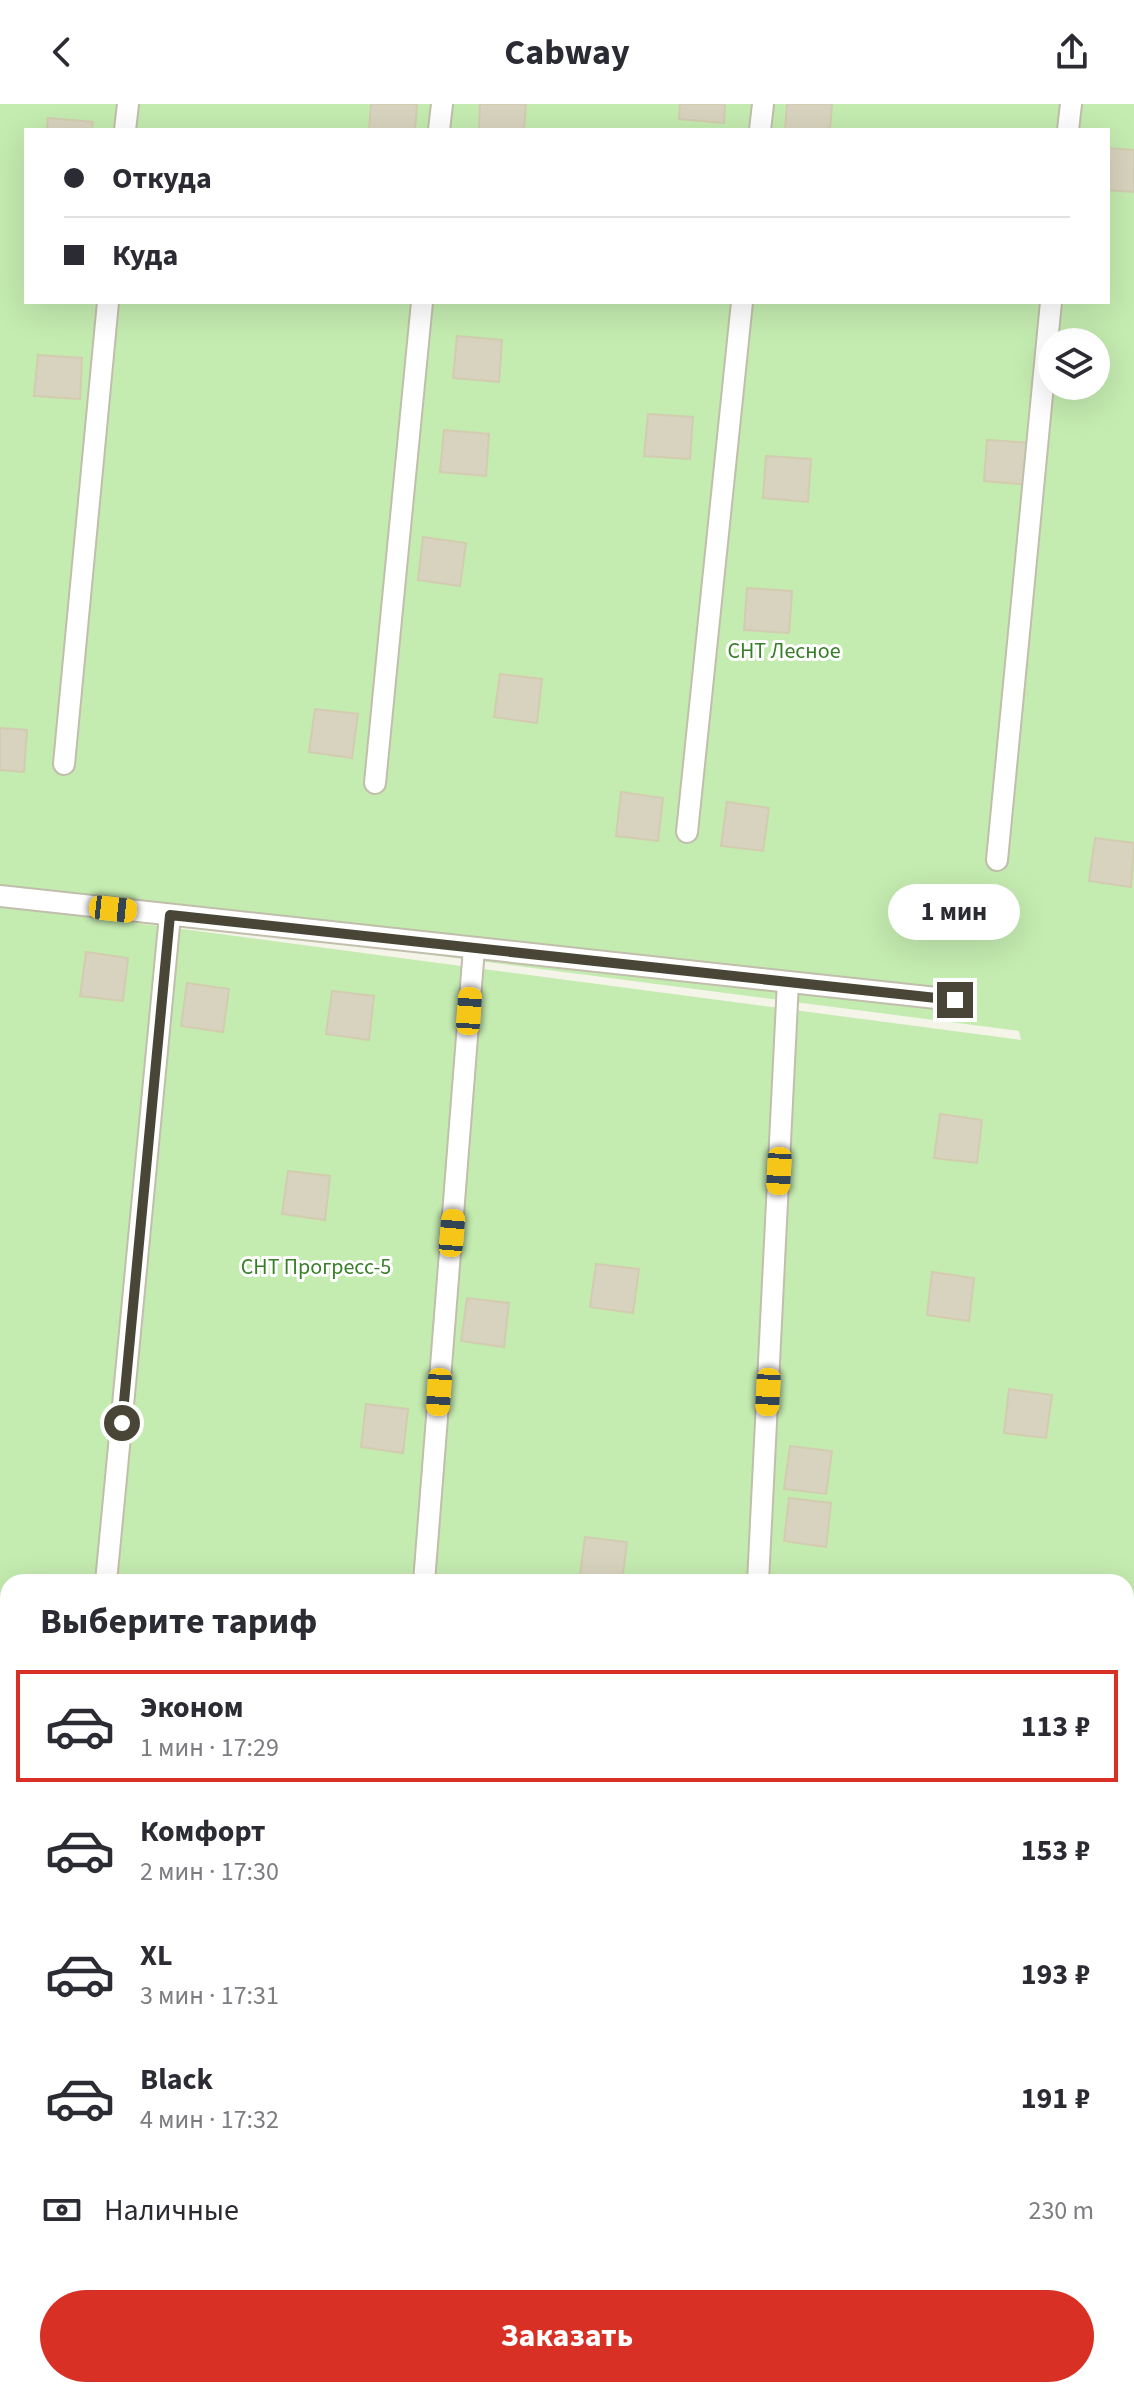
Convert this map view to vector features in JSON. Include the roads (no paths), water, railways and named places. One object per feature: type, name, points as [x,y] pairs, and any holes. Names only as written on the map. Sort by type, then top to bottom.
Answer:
[{"type":"lane","points":[[125,128],[128,104]]},
{"type":"lane","points":[[439,128],[442,104]]},
{"type":"lane","points":[[760,128],[763,104]]},
{"type":"lane","points":[[1068,128],[1071,104]]},
{"type":"lane","points":[[64,764],[108,304]]},
{"type":"lane","points":[[375,783],[422,304]]},
{"type":"lane","points":[[687,832],[742,304]]},
{"type":"lane","points":[[997,860],[1051,304]]},
{"type":"lane","points":[[0,896],[955,1000]]},
{"type":"lane","points":[[107,1574],[170,915]]},
{"type":"lane","points":[[425,1574],[474,948]]},
{"type":"lane","points":[[758,1574],[788,982]]},
{"type":"park label","name":"СНТ Лесное","points":[[784,650]]},
{"type":"park label","name":"СНТ Прогресс-5","points":[[316,1266]]}]
